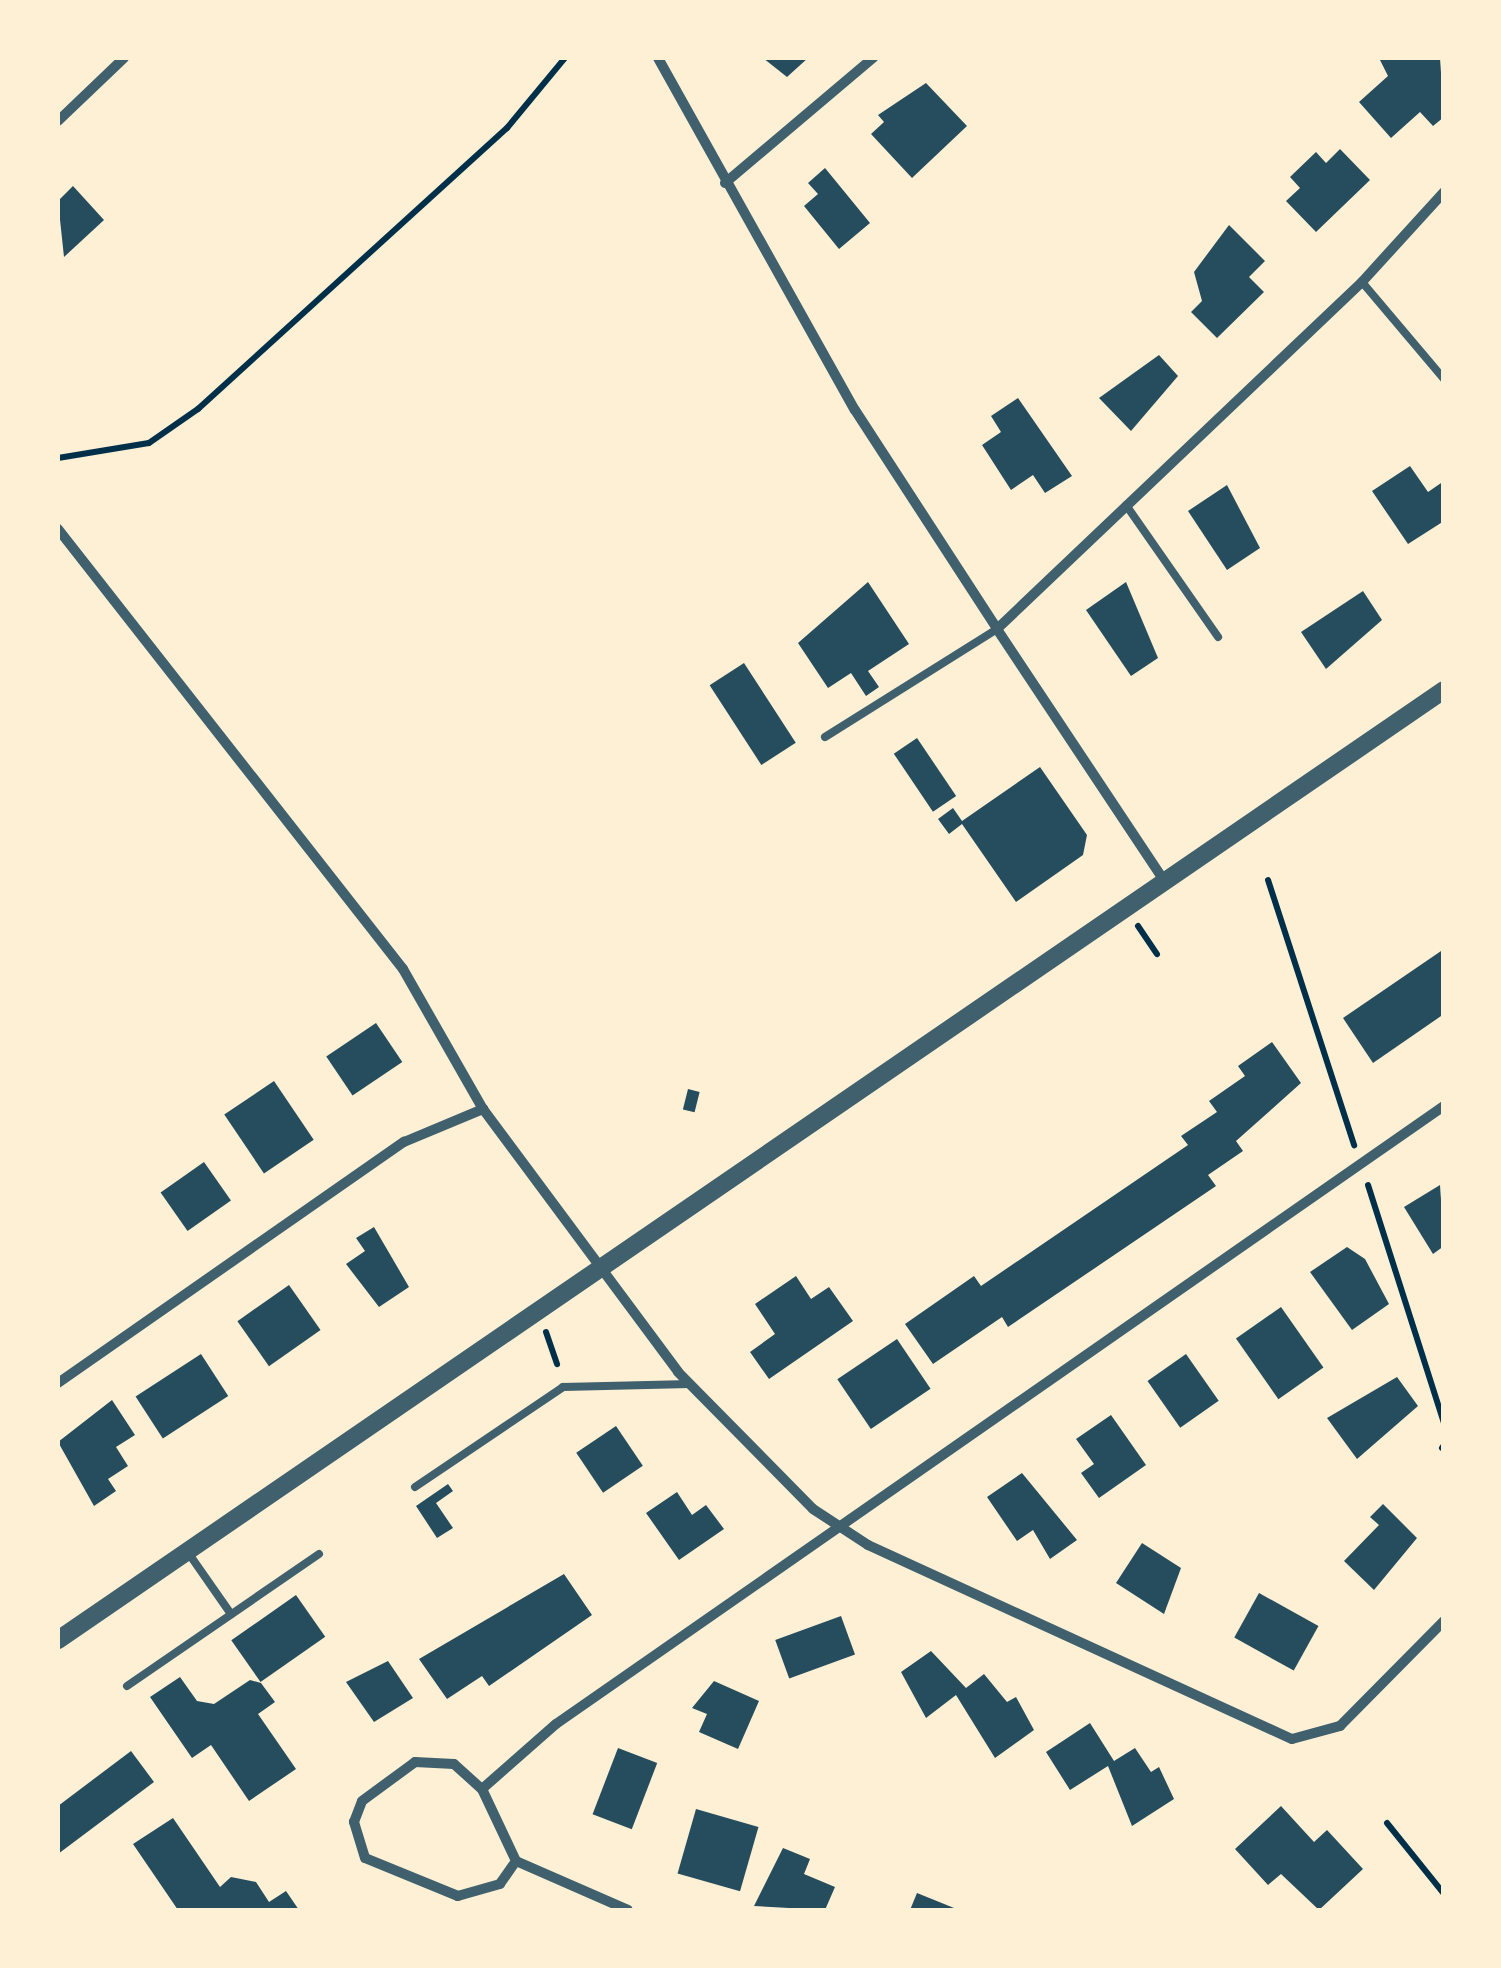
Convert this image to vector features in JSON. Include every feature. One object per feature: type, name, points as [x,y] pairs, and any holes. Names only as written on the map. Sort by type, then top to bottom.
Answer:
[{"type":"street","points":[[58,121],[124,58]]},
{"type":"street","points":[[658,58],[855,410],[1164,882]]},
{"type":"street","points":[[725,183],[873,58]]},
{"type":"street","points":[[997,629],[1124,502],[1362,282],[1444,192]]},
{"type":"street","points":[[58,529],[392,953],[483,1109],[600,1270],[690,1384],[840,1529],[1245,1726],[1314,1740],[1340,1726],[1444,1621]]},
{"type":"street","points":[[58,1640],[1444,690]]},
{"type":"street","points":[[482,1790],[556,1724],[1444,1106]]},
{"type":"street","points":[[58,1382],[404,1142],[483,1109]]},
{"type":"street","points":[[516,1861],[500,1884],[472,1898],[365,1858],[354,1822],[362,1801],[395,1772],[435,1757],[482,1790],[516,1861],[628,1910]]},
{"type":"lane","points":[[1362,282],[1444,380]]},
{"type":"lane","points":[[1124,502],[1218,637]]},
{"type":"lane","points":[[825,737],[997,629]]},
{"type":"lane","points":[[414,1488],[564,1386],[690,1384]]},
{"type":"lane","points":[[187,1551],[232,1614]]},
{"type":"lane","points":[[128,1686],[319,1554]]},
{"type":"path","points":[[58,458],[149,443],[198,409],[507,128],[565,58]]},
{"type":"path","points":[[1388,1823],[1444,1894]]},
{"type":"building","points":[[763,58],[808,58],[787,77]]},
{"type":"building","points":[[1379,58],[1440,58],[1444,117],[1433,126],[1420,112],[1391,138],[1359,102],[1388,76]]},
{"type":"building","points":[[926,83],[967,126],[912,178],[871,134],[884,122],[878,115]]},
{"type":"building","points":[[1340,149],[1370,180],[1316,232],[1286,201],[1300,188],[1290,177],[1316,152],[1326,163]]},
{"type":"building","points":[[825,168],[870,223],[839,249],[804,206],[818,194],[808,183]]},
{"type":"building","points":[[73,186],[104,220],[64,257],[58,201]]},
{"type":"building","points":[[1229,225],[1265,261],[1249,277],[1264,292],[1217,338],[1191,312],[1202,301],[1194,272]]},
{"type":"building","points":[[1159,355],[1178,376],[1131,431],[1099,398]]},
{"type":"building","points":[[1018,398],[1072,476],[1045,493],[1033,475],[1011,490],[982,445],[1001,432],[991,416]]},
{"type":"building","points":[[1410,466],[1428,492],[1444,481],[1444,521],[1408,544],[1372,491]]},
{"type":"building","points":[[1227,485],[1260,548],[1227,570],[1188,511]]},
{"type":"building","points":[[868,582],[909,644],[868,671],[879,687],[866,696],[851,673],[828,688],[798,643]]},
{"type":"building","points":[[1126,582],[1158,658],[1131,676],[1086,610]]},
{"type":"building","points":[[1363,591],[1382,620],[1326,669],[1301,632]]},
{"type":"building","points":[[744,663],[796,743],[761,765],[710,685]]},
{"type":"building","points":[[917,738],[956,796],[933,812],[894,754]]},
{"type":"building","points":[[1040,767],[1087,835],[1083,855],[1016,902],[962,824],[949,834],[938,819],[953,808],[962,821]]},
{"type":"building","points":[[1444,949],[1444,1014],[1373,1063],[1343,1018]]},
{"type":"building","points":[[376,1023],[402,1062],[353,1096],[326,1057]]},
{"type":"building","points":[[1272,1042],[1301,1083],[1236,1141],[1243,1151],[1208,1175],[1216,1186],[1008,1327],[1002,1317],[933,1364],[905,1324],[974,1276],[981,1286],[1188,1145],[1181,1136],[1217,1112],[1209,1101],[1245,1076],[1238,1066]]},
{"type":"building","points":[[274,1081],[314,1140],[264,1173],[224,1115]]},
{"type":"building","points":[[688,1089],[700,1092],[695,1112],[683,1109]]},
{"type":"building","points":[[204,1162],[231,1201],[188,1231],[161,1192]]},
{"type":"building","points":[[1440,1185],[1444,1246],[1433,1254],[1404,1207]]},
{"type":"building","points":[[374,1227],[409,1287],[379,1307],[346,1264],[365,1251],[356,1238]]},
{"type":"building","points":[[1347,1247],[1365,1259],[1389,1304],[1352,1330],[1310,1272]]},
{"type":"building","points":[[796,1276],[811,1299],[829,1287],[853,1321],[769,1379],[750,1352],[775,1334],[755,1304]]},
{"type":"building","points":[[289,1285],[321,1330],[269,1366],[237,1321]]},
{"type":"building","points":[[1281,1307],[1323,1368],[1278,1399],[1236,1339]]},
{"type":"building","points":[[897,1339],[931,1389],[871,1429],[837,1379]]},
{"type":"building","points":[[201,1354],[228,1396],[163,1438],[136,1396]]},
{"type":"building","points":[[1186,1354],[1219,1401],[1180,1428],[1147,1381]]},
{"type":"building","points":[[1397,1377],[1418,1406],[1357,1459],[1327,1418]]},
{"type":"building","points":[[112,1400],[135,1435],[116,1447],[128,1466],[108,1479],[116,1491],[94,1506],[58,1442]]},
{"type":"building","points":[[1111,1415],[1146,1465],[1099,1498],[1081,1473],[1094,1464],[1076,1439]]},
{"type":"building","points":[[616,1426],[643,1466],[603,1493],[576,1453]]},
{"type":"building","points":[[1022,1473],[1077,1540],[1050,1559],[1033,1530],[1017,1541],[987,1497]]},
{"type":"building","points":[[448,1484],[453,1491],[436,1503],[453,1528],[437,1538],[416,1506]]},
{"type":"building","points":[[677,1492],[692,1515],[706,1505],[724,1529],[679,1560],[646,1513]]},
{"type":"building","points":[[1383,1504],[1417,1538],[1374,1590],[1344,1561],[1379,1525],[1370,1517]]},
{"type":"building","points":[[1142,1543],[1181,1568],[1164,1614],[1116,1583]]},
{"type":"building","points":[[564,1574],[592,1615],[489,1686],[482,1676],[447,1699],[419,1659]]},
{"type":"building","points":[[1259,1593],[1318,1626],[1294,1671],[1234,1638]]},
{"type":"building","points":[[296,1595],[325,1637],[261,1682],[231,1640]]},
{"type":"building","points":[[841,1616],[855,1655],[789,1678],[775,1640]]},
{"type":"building","points":[[931,1651],[966,1688],[984,1674],[1007,1702],[1016,1697],[1034,1730],[995,1758],[956,1695],[926,1718],[901,1672]]},
{"type":"building","points":[[388,1661],[413,1698],[374,1722],[346,1682]]},
{"type":"building","points":[[180,1677],[197,1701],[214,1704],[250,1680],[261,1683],[275,1702],[258,1714],[296,1769],[249,1801],[211,1745],[192,1758],[150,1697]]},
{"type":"building","points":[[714,1681],[759,1701],[738,1749],[699,1732],[707,1714],[692,1708]]},
{"type":"building","points":[[1090,1723],[1114,1761],[1135,1748],[1151,1772],[1159,1767],[1174,1799],[1132,1826],[1108,1766],[1070,1790],[1046,1752]]},
{"type":"building","points":[[618,1748],[657,1763],[632,1829],[593,1814]]},
{"type":"building","points":[[131,1751],[154,1782],[58,1854],[58,1806]]},
{"type":"building","points":[[1281,1806],[1314,1842],[1327,1830],[1363,1869],[1319,1910],[1281,1874],[1268,1885],[1235,1849]]},
{"type":"building","points":[[696,1809],[758,1827],[740,1891],[678,1873]]},
{"type":"building","points":[[173,1818],[220,1887],[231,1877],[256,1882],[269,1902],[286,1891],[299,1910],[178,1910],[133,1844]]},
{"type":"building","points":[[783,1848],[810,1859],[804,1874],[835,1887],[825,1910],[754,1906]]},
{"type":"building","points":[[917,1893],[959,1910],[910,1910]]}]
